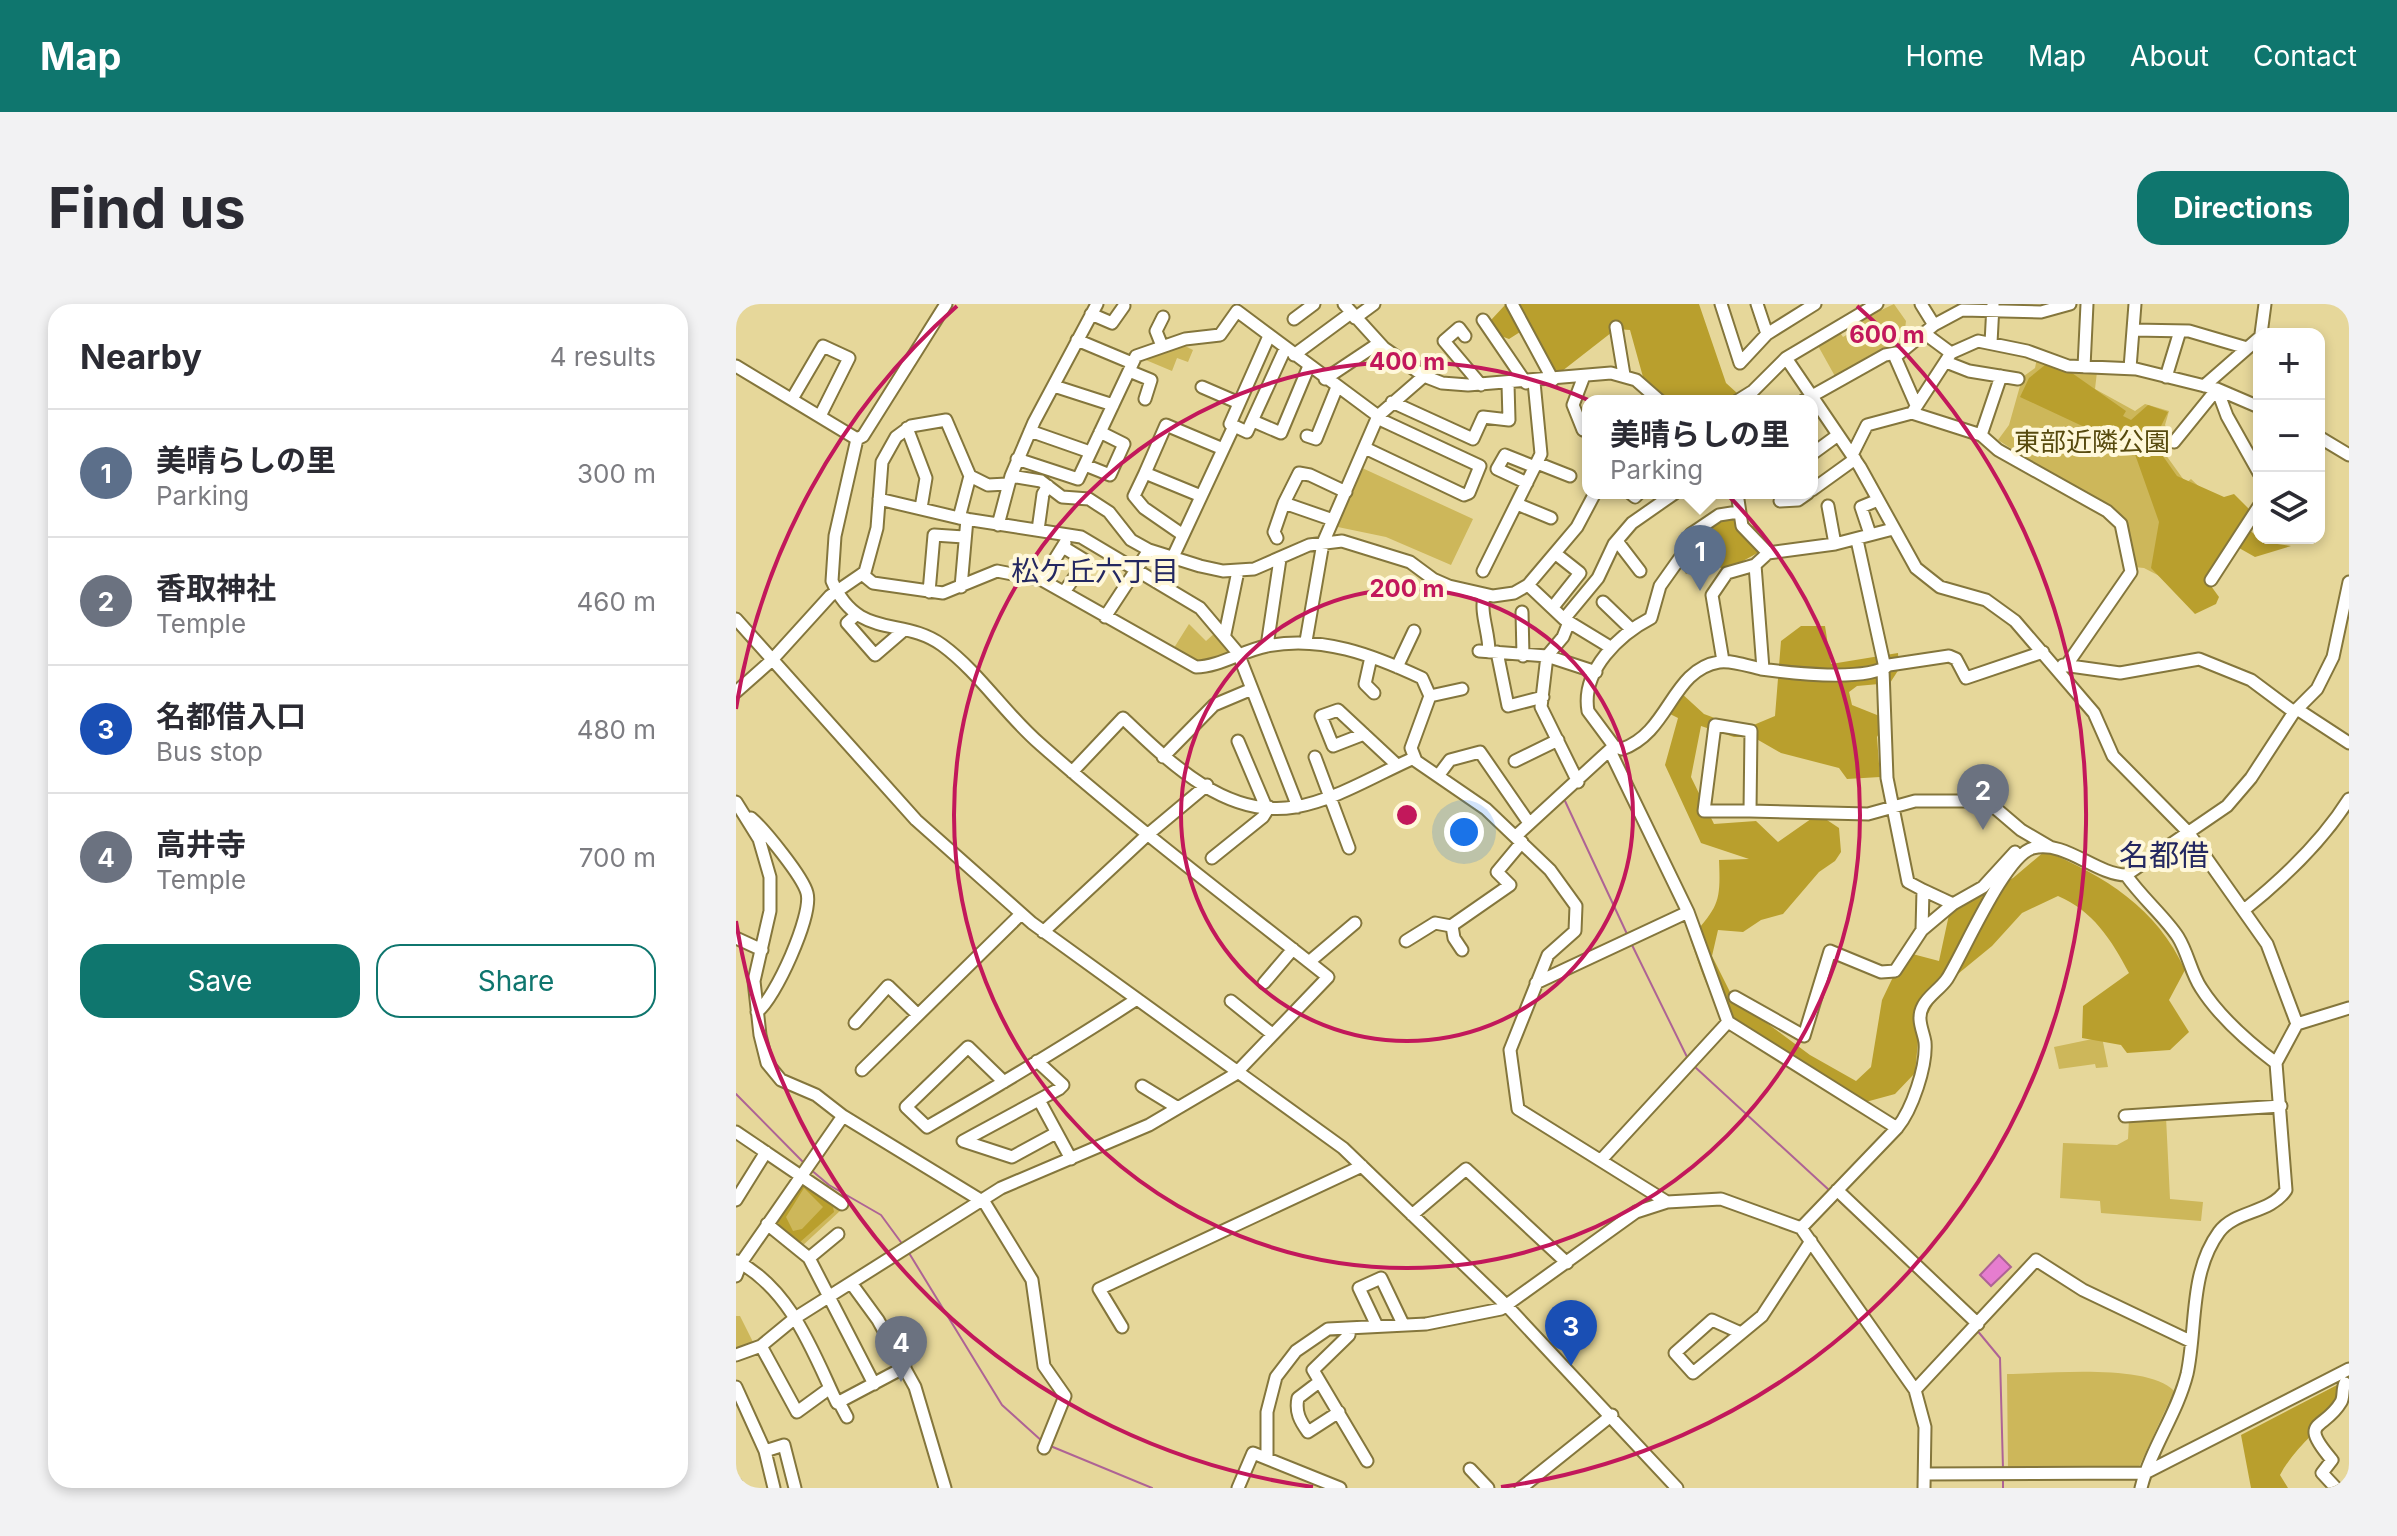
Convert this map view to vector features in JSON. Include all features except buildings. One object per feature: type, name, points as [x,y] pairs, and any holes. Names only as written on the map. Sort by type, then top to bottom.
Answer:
[{"type":"street","points":[[857,439],[863,436],[946,304]]},
{"type":"street","points":[[1294,319],[1314,304]]},
{"type":"street","points":[[1269,336],[1230,424],[1247,432],[1290,352],[1350,312],[1374,304]]},
{"type":"street","points":[[1512,304],[1553,380]]},
{"type":"street","points":[[1721,304],[1740,363],[1794,310],[1815,304]]},
{"type":"street","points":[[1757,304],[1767,334]]},
{"type":"street","points":[[1747,395],[1786,358],[1877,304]]},
{"type":"street","points":[[1921,304],[1929,329],[1948,358],[1969,371],[2018,379]]},
{"type":"street","points":[[1813,395],[1885,355],[1896,353],[1961,307],[1992,306],[2041,312],[2070,304]]},
{"type":"street","points":[[2084,367],[2087,304]]},
{"type":"street","points":[[2130,368],[2135,304]]},
{"type":"street","points":[[2261,328],[2265,304]]},
{"type":"street","points":[[998,525],[1017,459],[1094,309],[1112,323],[1124,306]]},
{"type":"street","points":[[1991,343],[1992,306]]},
{"type":"street","points":[[1017,459],[1074,480],[1085,465],[1130,367],[1140,353],[1222,334],[1235,308],[1378,417],[1480,466],[1469,493],[1464,495],[1365,448]]},
{"type":"street","points":[[1350,312],[1408,369],[1453,385],[1624,375],[1636,380],[1653,395]]},
{"type":"street","points":[[1162,346],[1156,331],[1163,316]]},
{"type":"street","points":[[1483,320],[1530,382],[1541,454],[1483,571]]},
{"type":"street","points":[[1616,327],[1624,375]]},
{"type":"street","points":[[1465,336],[1459,328],[1444,341],[1481,385]]},
{"type":"street","points":[[2133,330],[2180,331],[2247,348]]},
{"type":"street","points":[[2166,377],[2180,331]]},
{"type":"street","points":[[1077,340],[1151,380],[1145,399]]},
{"type":"street","points":[[1818,483],[1853,457],[1867,425],[1914,409],[1948,358],[1970,342],[1991,343],[2068,366],[2130,368],[2217,389],[2253,404]]},
{"type":"street","points":[[2204,386],[2253,342]]},
{"type":"street","points":[[1325,379],[1379,343]]},
{"type":"street","points":[[792,399],[823,346],[849,358],[820,416]]},
{"type":"street","points":[[1896,353],[1914,409],[1981,435],[1998,450],[2107,511],[2121,524],[2131,572],[2066,666]]},
{"type":"street","points":[[1786,358],[1806,395]]},
{"type":"street","points":[[736,366],[857,439]]},
{"type":"street","points":[[1253,421],[1281,433],[1309,366]]},
{"type":"street","points":[[1306,641],[1323,543],[1378,417],[1424,376]]},
{"type":"street","points":[[1582,428],[1573,405],[1584,376]]},
{"type":"street","points":[[1981,435],[2001,376]]},
{"type":"street","points":[[1392,402],[1473,439],[1483,417],[1509,420],[1508,384]]},
{"type":"street","points":[[1054,386],[1113,405]]},
{"type":"street","points":[[1202,387],[1239,403]]},
{"type":"street","points":[[1307,436],[1316,439],[1337,387]]},
{"type":"street","points":[[2174,442],[2217,389]]},
{"type":"street","points":[[2217,389],[2227,416],[2258,472]]},
{"type":"street","points":[[1818,415],[1838,435],[1853,457],[1916,568],[1930,581],[1998,606],[2047,656],[2094,713],[2113,756],[2188,832],[2267,944],[2297,1024]]},
{"type":"street","points":[[736,692],[771,661],[837,591],[862,574],[877,528],[882,462],[896,437],[907,428],[946,420],[970,476],[963,519],[961,587]]},
{"type":"street","points":[[1183,535],[1144,508],[1134,496],[1166,425],[1223,449]]},
{"type":"street","points":[[1172,559],[1234,426]]},
{"type":"street","points":[[907,428],[926,478],[921,508]]},
{"type":"street","points":[[1030,431],[1090,452]]},
{"type":"street","points":[[1085,465],[1110,475],[1115,465],[1124,444],[1100,432]]},
{"type":"street","points":[[1818,450],[1838,435]]},
{"type":"street","points":[[736,1355],[761,1346],[829,1295],[1001,1188],[1071,1159],[1178,1108],[1238,1071],[1328,977],[1146,836],[1017,724],[949,650],[931,638],[880,627],[857,614],[832,581],[832,556],[857,439]]},
{"type":"street","points":[[2325,441],[2349,455]]},
{"type":"street","points":[[1527,483],[1497,469],[1505,455],[1570,476]]},
{"type":"street","points":[[1277,538],[1274,532],[1284,503],[1294,480],[1303,472],[1346,492]]},
{"type":"street","points":[[1145,473],[1201,496]]},
{"type":"street","points":[[970,476],[988,485],[1009,480],[1036,480],[1062,497],[1089,499],[1100,505],[1124,534],[1149,550],[1172,559],[1238,571],[1323,543],[1342,541],[1403,559],[1433,579],[1484,595],[1504,595],[1528,585],[1556,554],[1589,510],[1593,499]]},
{"type":"street","points":[[1038,530],[1043,494],[1048,486]]},
{"type":"street","points":[[879,499],[963,519],[1091,541],[1200,608],[1238,653],[1298,807]]},
{"type":"street","points":[[1578,782],[1541,707],[1547,656],[1563,637],[1566,620],[1598,578],[1617,541],[1632,523],[1666,499]]},
{"type":"street","points":[[1737,499],[1742,526],[1768,553]]},
{"type":"street","points":[[1780,501],[1787,499]]},
{"type":"street","points":[[1870,534],[1861,507],[1878,500]]},
{"type":"street","points":[[1284,503],[1333,520]]},
{"type":"street","points":[[1517,504],[1551,518]]},
{"type":"street","points":[[1828,506],[1835,544]]},
{"type":"street","points":[[1738,512],[1719,515],[1691,534],[1682,555],[1660,586],[1651,618],[1630,628],[1610,647],[1596,672],[1588,711],[1612,748],[1688,912],[1728,1022],[1897,1128]]},
{"type":"street","points":[[2211,580],[2253,515]]},
{"type":"street","points":[[1723,661],[1712,595],[1727,573],[1755,565],[1768,553],[1857,540],[1893,529]]},
{"type":"street","points":[[929,592],[934,535],[964,537]]},
{"type":"street","points":[[1042,580],[1069,535]]},
{"type":"street","points":[[1857,540],[1884,669],[1887,778],[1908,882],[1953,904]]},
{"type":"street","points":[[1617,541],[1640,571]]},
{"type":"street","points":[[1063,547],[1086,561],[1064,592]]},
{"type":"street","points":[[1105,617],[1149,550]]},
{"type":"street","points":[[1553,607],[1580,573],[1556,554]]},
{"type":"street","points":[[1267,646],[1280,559]]},
{"type":"street","points":[[1755,565],[1763,669]]},
{"type":"street","points":[[862,574],[873,583],[943,593],[997,571],[1042,580],[1196,667],[1267,646],[1306,641],[1371,657],[1422,678],[1430,696],[1411,748],[1414,758],[1486,809],[1519,839],[1550,870],[1576,906],[1575,931],[1548,955],[1510,1050],[1514,1099],[1521,1111],[1667,1202]]},
{"type":"street","points":[[1225,634],[1238,571]]},
{"type":"street","points":[[2126,875],[2227,806],[2241,791],[2296,710],[2317,689],[2333,657],[2346,618],[2349,582]]},
{"type":"street","points":[[1528,585],[1566,620],[1610,647]]},
{"type":"street","points":[[1484,595],[1481,611],[1489,632],[1488,652],[1508,706],[1543,697]]},
{"type":"street","points":[[1603,602],[1630,628]]},
{"type":"street","points":[[1522,612],[1523,656]]},
{"type":"street","points":[[857,614],[847,623],[875,655],[904,630]]},
{"type":"street","points":[[736,619],[909,813],[1043,932],[1315,1126],[1362,1166],[1507,1306],[1626,1429],[1671,1486]]},
{"type":"street","points":[[1397,667],[1414,631]]},
{"type":"street","points":[[1488,652],[1547,656],[1596,672]]},
{"type":"street","points":[[1612,748],[1622,749],[1644,739],[1697,669],[1723,661],[1763,669],[1836,674],[1884,669],[1949,656],[1956,659],[1966,678],[2047,656],[2066,666],[2120,673],[2199,659],[2251,680],[2349,743]]},
{"type":"street","points":[[1371,657],[1365,684],[1374,693]]},
{"type":"street","points":[[1163,757],[1214,705],[1252,689]]},
{"type":"street","points":[[1430,696],[1462,689]]},
{"type":"street","points":[[1072,772],[1123,718],[1163,757],[1207,785],[1247,804],[1267,807],[1298,807],[1414,758]]},
{"type":"street","points":[[1750,811],[1751,731],[1715,725],[1704,811],[1868,814],[1915,801],[1987,801],[2021,830],[2050,847],[2126,875],[2141,899],[2176,933],[2199,986],[2215,1007],[2247,1041],[2276,1063]]},
{"type":"street","points":[[1364,734],[1397,765]]},
{"type":"street","points":[[1515,761],[1558,740]]},
{"type":"street","points":[[1212,858],[1263,817],[1267,807],[1238,741]]},
{"type":"street","points":[[1406,941],[1435,923],[1452,926],[1510,885],[1497,872],[1529,823],[1578,782],[1612,748]]},
{"type":"street","points":[[1438,776],[1450,760],[1480,752],[1529,823]]},
{"type":"street","points":[[1315,757],[1349,848]]},
{"type":"street","points":[[1043,932],[1146,836],[1207,785]]},
{"type":"street","points":[[2244,910],[2271,889],[2339,816],[2349,799]]},
{"type":"street","points":[[739,807],[764,852],[770,877],[771,899],[754,981],[760,1035],[773,1074],[816,1095],[843,1116],[982,1200],[1032,1280],[1044,1366],[1065,1396],[1045,1445]]},
{"type":"street","points":[[739,807],[768,833],[807,893],[806,912],[790,957],[766,1005],[757,1012]]},
{"type":"street","points":[[2339,816],[2349,826]]},
{"type":"street","points":[[1735,997],[1804,1036],[1830,951],[1865,967],[1890,972],[1898,969],[1922,930],[1953,904],[1983,887],[2010,856],[2031,848],[2050,847]]},
{"type":"street","points":[[1801,1228],[1897,1128],[1915,1089],[1925,1052],[1919,1021],[1923,1005],[1953,967],[2013,864],[2031,848]]},
{"type":"street","points":[[1922,930],[1923,890]]},
{"type":"street","points":[[1536,983],[1688,912]]},
{"type":"street","points":[[862,1070],[1021,914]]},
{"type":"street","points":[[1309,962],[1355,923]]},
{"type":"street","points":[[1452,926],[1454,938],[1462,950]]},
{"type":"street","points":[[736,938],[762,950]]},
{"type":"street","points":[[1264,983],[1293,949]]},
{"type":"street","points":[[855,1023],[888,986],[918,1015]]},
{"type":"street","points":[[1004,1082],[968,1047],[902,1111],[927,1127],[1004,1082],[1137,999]]},
{"type":"street","points":[[1231,1001],[1272,1034]]},
{"type":"street","points":[[2141,1488],[2184,1385],[2196,1291],[2221,1229],[2279,1201],[2286,1190],[2276,1063],[2297,1024],[2349,1008]]},
{"type":"street","points":[[1601,1160],[1728,1022]]},
{"type":"street","points":[[1037,1061],[1063,1085],[963,1141],[1012,1157],[1056,1133]]},
{"type":"street","points":[[1142,1086],[1178,1108]]},
{"type":"street","points":[[1039,1100],[1071,1159]]},
{"type":"street","points":[[2125,1116],[2281,1106]]},
{"type":"street","points":[[736,1276],[738,1262],[843,1116]]},
{"type":"street","points":[[736,1132],[842,1204]]},
{"type":"street","points":[[736,1140],[756,1151],[766,1152]]},
{"type":"street","points":[[736,1200],[740,1185],[766,1152]]},
{"type":"street","points":[[1122,1327],[1099,1289],[1362,1166]]},
{"type":"street","points":[[1412,1215],[1466,1169],[1567,1263]]},
{"type":"street","points":[[1834,1193],[1975,1328]]},
{"type":"street","points":[[1267,1458],[1268,1405],[1280,1370],[1296,1351],[1328,1329],[1446,1321],[1507,1306],[1636,1212],[1667,1202],[1721,1199],[1801,1228],[1811,1241],[1915,1390],[1925,1427],[1924,1488]]},
{"type":"street","points":[[767,1224],[809,1258],[874,1384]]},
{"type":"street","points":[[809,1258],[838,1234]]},
{"type":"street","points":[[1741,1333],[1712,1320],[1675,1353],[1693,1373],[1762,1316],[1811,1241]]},
{"type":"street","points":[[1915,1390],[2036,1260],[2083,1290],[2190,1341]]},
{"type":"street","points":[[738,1262],[769,1283],[795,1318],[847,1417]]},
{"type":"street","points":[[1377,1326],[1359,1288],[1381,1278],[1403,1324]]},
{"type":"street","points":[[851,1283],[878,1320],[905,1367],[923,1409],[945,1488]]},
{"type":"street","points":[[1350,1328],[1349,1335],[1313,1370],[1367,1461]]},
{"type":"street","points":[[761,1346],[797,1412],[830,1388]]},
{"type":"street","points":[[839,1402],[905,1367]]},
{"type":"street","points":[[1925,1474],[2145,1473],[2345,1379]]},
{"type":"street","points":[[2336,1488],[2322,1473],[2332,1460],[2316,1441],[2315,1433],[2318,1424],[2342,1401],[2345,1379]]},
{"type":"street","points":[[1319,1382],[1298,1398],[1300,1422],[1308,1432],[1339,1412]]},
{"type":"street","points":[[736,1387],[765,1451],[774,1488]]},
{"type":"street","points":[[1521,1488],[1612,1415]]},
{"type":"street","points":[[765,1451],[784,1445],[795,1488]]},
{"type":"street","points":[[1238,1488],[1253,1453],[1340,1488]]},
{"type":"street","points":[[1470,1469],[1488,1488]]},
{"type":"green space","points":[[1894,304],[1906,321],[1904,337],[1836,378],[1817,344],[1839,331],[1843,337],[1848,334],[1845,327],[1873,310],[1875,313]]},
{"type":"green space","points":[[1187,343],[1185,346],[1193,350],[1188,362],[1177,358],[1172,371],[1141,358]]},
{"type":"green space","name":"東部近隣公園","points":[[2037,358],[2097,372],[2095,389],[2135,411],[2145,404],[2169,411],[2165,425],[2174,441],[2163,451],[2186,483],[2191,479],[2228,514],[2173,583],[2144,568],[2134,567],[2120,519],[1998,440],[2009,425],[2020,386],[2017,381],[2035,368]]},
{"type":"green space","points":[[1360,467],[1473,519],[1451,565],[1386,537],[1333,526]]},
{"type":"green space","points":[[1189,624],[1206,641],[1216,632],[1231,651],[1200,664],[1172,651]]},
{"type":"green space","points":[[2102,1037],[2108,1067],[2096,1068],[2095,1064],[2059,1069],[2054,1047]]},
{"type":"green space","points":[[2166,1117],[2170,1199],[2203,1202],[2201,1221],[2101,1213],[2100,1201],[2060,1198],[2063,1143],[2117,1145],[2128,1139],[2129,1119]]},
{"type":"green space","points":[[804,1182],[841,1210],[801,1247],[773,1223]]},
{"type":"green space","points":[[736,1316],[740,1316],[755,1346],[736,1350]]},
{"type":"green space","points":[[2120,1373],[2161,1382],[2174,1391],[2139,1467],[2008,1467],[2007,1374]]},
{"type":"shaded area","points":[[1506,304],[1699,304],[1726,383],[1737,393],[1664,395],[1643,377],[1630,330],[1616,329],[1557,375],[1528,327],[1509,339],[1501,336],[1491,320]]},
{"type":"shaded area","points":[[2045,365],[2062,366],[2126,411],[2123,416],[2131,420],[2148,405],[2168,412],[2161,426],[2172,440],[2160,452],[2177,476],[2224,497],[2234,494],[2250,510],[2245,526],[2253,533],[2253,544],[2291,546],[2255,557],[2232,544],[2206,579],[2219,597],[2216,604],[2195,614],[2151,568],[2159,522],[2131,443],[2112,431],[2093,431],[2020,397],[2029,378]]},
{"type":"shaded area","points":[[1721,517],[1757,527],[1761,551],[1725,571],[1713,562],[1686,574],[1681,565],[1692,540]]},
{"type":"shaded area","points":[[1801,626],[1825,626],[1831,664],[1898,653],[1899,669],[1890,683],[1857,686],[1849,692],[1852,705],[1887,719],[1877,737],[1880,777],[1847,779],[1839,768],[1781,753],[1753,737],[1734,737],[1701,726],[1691,777],[1714,824],[1756,821],[1778,842],[1818,814],[1839,828],[1841,852],[1835,861],[1819,872],[1783,914],[1761,920],[1743,932],[1718,930],[1712,956],[1733,998],[1810,1055],[1856,1081],[1871,1067],[1882,1000],[1905,952],[1939,961],[1950,910],[2013,878],[2045,851],[2088,871],[2127,897],[2160,929],[2173,948],[2185,970],[2169,1000],[2189,1032],[2170,1050],[2127,1053],[2121,1045],[2082,1038],[2083,1006],[2129,973],[2100,927],[2058,896],[2022,913],[1992,946],[1942,987],[1919,1031],[1915,1073],[1895,1094],[1851,1106],[1776,1058],[1725,1013],[1709,990],[1690,939],[1716,904],[1719,860],[1749,859],[1701,843],[1665,765],[1678,718],[1666,712],[1680,692],[1704,714],[1744,729],[1775,716],[1781,641]]},
{"type":"shaded area","points":[[803,1184],[833,1207],[834,1212],[799,1243],[776,1224]],"holes":[[[804,1188],[823,1207],[802,1229],[793,1231],[786,1217]]]},
{"type":"shaded area","points":[[1999,1255],[2011,1267],[1991,1286],[1980,1275]]},
{"type":"shaded area","points":[[2339,1384],[2341,1405],[2300,1447],[2280,1475],[2288,1488],[2251,1488],[2241,1435]]},
{"type":"waterway","points":[[1565,801],[1627,934]]},
{"type":"waterway","points":[[1631,943],[1688,1059]]},
{"type":"waterway","points":[[1695,1067],[1829,1190]]},
{"type":"waterway","points":[[736,1094],[805,1164]]},
{"type":"waterway","points":[[810,1169],[829,1185],[881,1215],[903,1245]]},
{"type":"waterway","points":[[1836,1198],[1956,1311]]},
{"type":"waterway","points":[[909,1253],[1002,1405],[1043,1442]]},
{"type":"waterway","points":[[1976,1329],[2000,1358],[2003,1469]]},
{"type":"waterway","points":[[1048,1445],[1152,1488]]},
{"type":"waterway","points":[[2003,1480],[2003,1488]]},
{"type":"place","name":"美晴らしの里","points":[[1700,591]]},
{"type":"place","name":"香取神社","points":[[1983,830]]},
{"type":"place","name":"名都借入口","points":[[1571,1366]]},
{"type":"place","name":"高井寺","points":[[901,1382]]},
{"type":"district","name":"松ケ丘六丁目","points":[[1095,571]]},
{"type":"district","name":"名都借","points":[[2164,856]]}]
